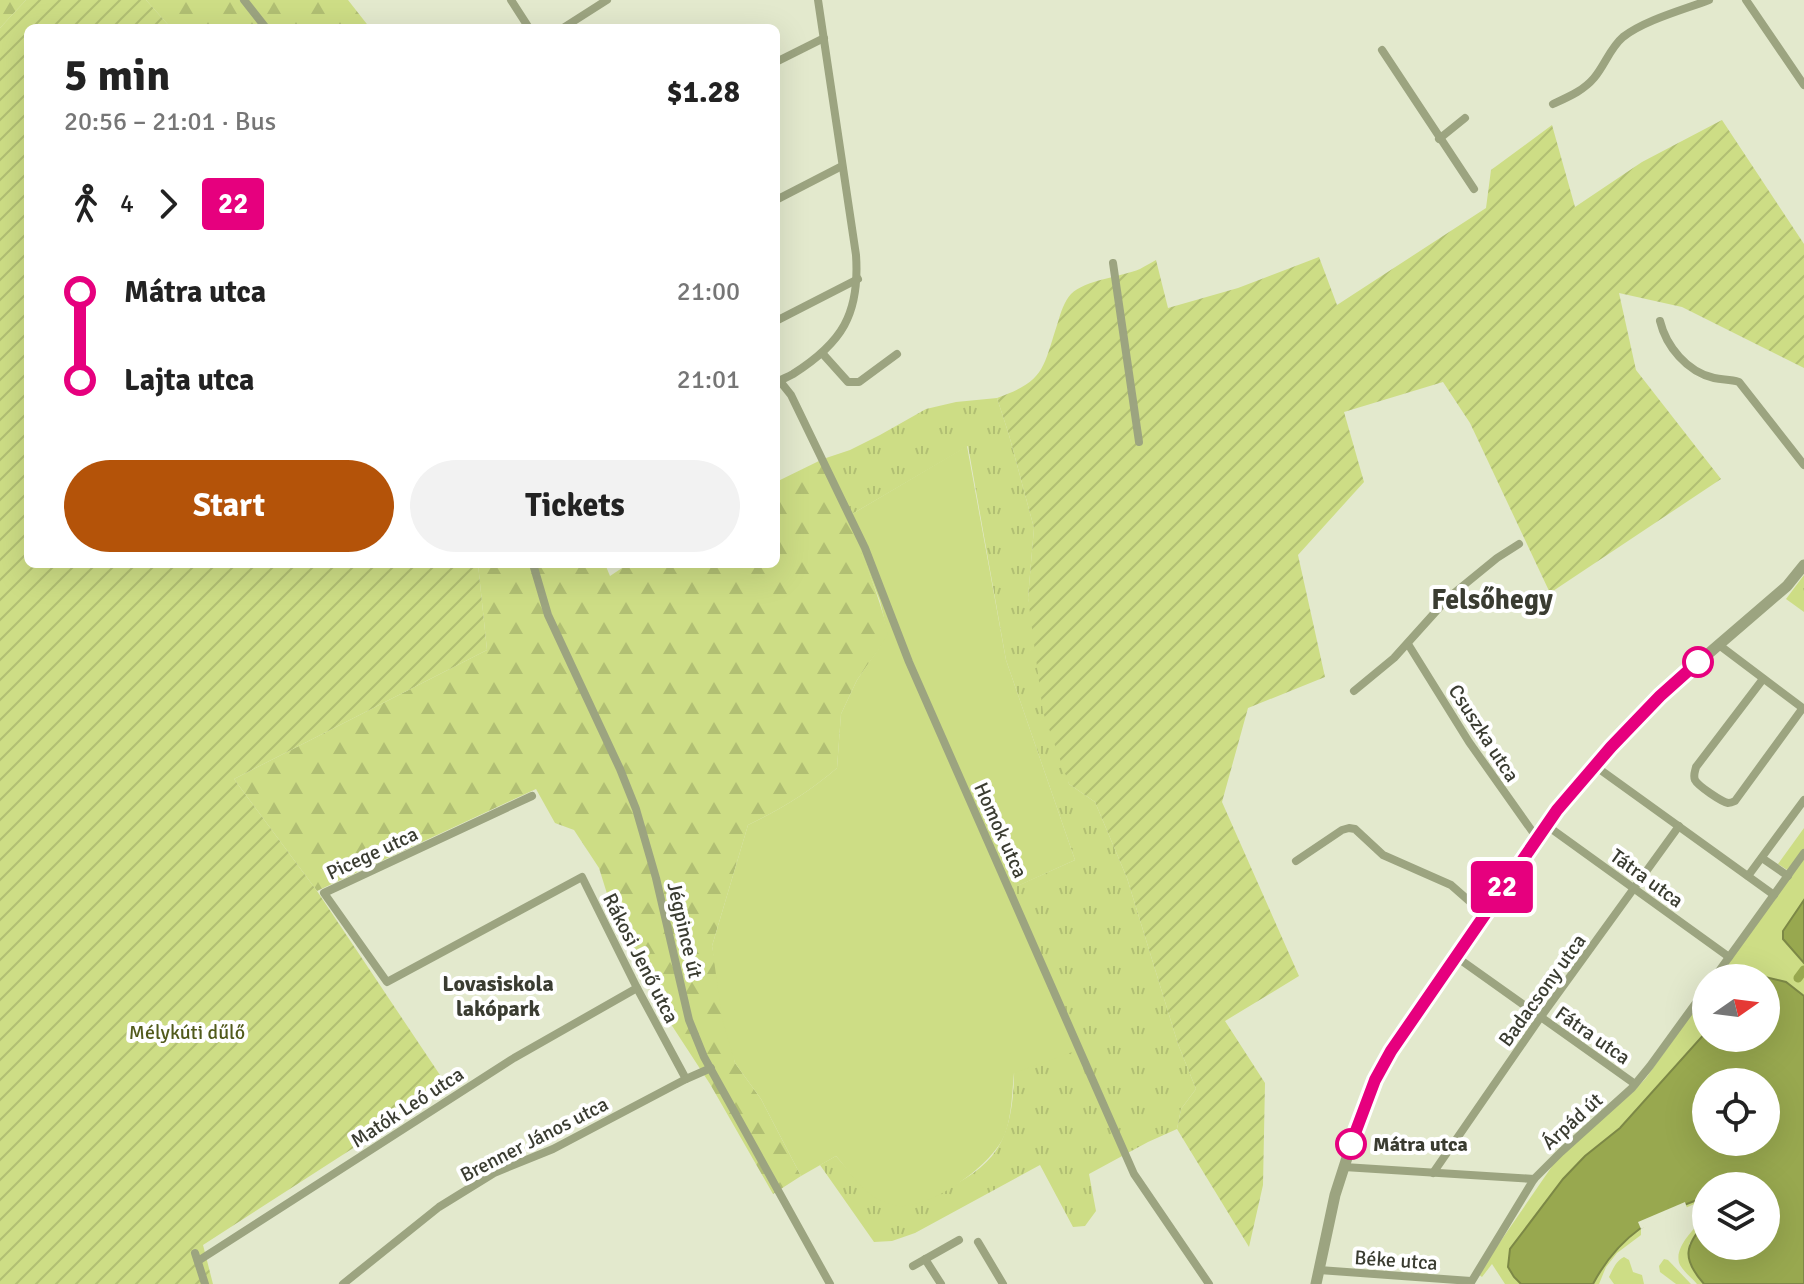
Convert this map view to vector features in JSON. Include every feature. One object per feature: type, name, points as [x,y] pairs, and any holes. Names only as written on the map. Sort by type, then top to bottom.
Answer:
[{"type":"street","points":[[244,0],[263,24]]},
{"type":"street","points":[[511,0],[526,24]]},
{"type":"street","points":[[569,24],[607,0]]},
{"type":"street","points":[[780,380],[822,353],[840,333],[853,307],[858,279],[818,0]]},
{"type":"street","points":[[1553,104],[1586,87],[1621,39],[1634,30],[1709,0]]},
{"type":"street","points":[[1746,0],[1804,85]]},
{"type":"street","points":[[780,60],[824,38]]},
{"type":"street","points":[[1382,50],[1474,189]]},
{"type":"street","points":[[1439,139],[1465,118]]},
{"type":"street","points":[[780,198],[842,166]]},
{"type":"street","points":[[1113,263],[1139,442]]},
{"type":"street","points":[[780,319],[858,279]]},
{"type":"street","points":[[1660,321],[1667,342],[1684,361],[1711,378],[1739,382],[1804,465]]},
{"type":"street","points":[[822,353],[848,382],[854,384],[897,354]]},
{"type":"street","name":"Homok utca","points":[[780,383],[791,395],[865,548],[909,662],[1134,1174],[1209,1284]]},
{"type":"street","points":[[1354,691],[1375,676],[1408,644],[1448,598],[1519,544]]},
{"type":"street","points":[[1316,1284],[1335,1195],[1366,1104],[1383,1064],[1455,956],[1546,825],[1595,766],[1660,696],[1787,586],[1804,565]]},
{"type":"street","name":"Jégpince út","points":[[534,568],[548,615],[636,809],[656,878],[689,1020],[711,1068],[830,1284]]},
{"type":"street","name":"Csuszka utca","points":[[1408,644],[1469,742],[1537,838]]},
{"type":"street","points":[[1719,645],[1803,709],[1735,801],[1722,801],[1695,780],[1696,767],[1763,679]]},
{"type":"street","points":[[1595,766],[1774,895]]},
{"type":"street","name":"Picege utca","points":[[387,982],[324,893],[532,796]]},
{"type":"street","points":[[1748,876],[1804,800]]},
{"type":"street","name":"Tátra utca","points":[[1546,825],[1729,957]]},
{"type":"street","name":"Badacsony utca","points":[[1433,1173],[1679,826]]},
{"type":"street","points":[[1296,861],[1342,830],[1355,829],[1383,855],[1451,885],[1484,914]]},
{"type":"street","points":[[1724,964],[1804,853]]},
{"type":"street","points":[[1762,858],[1788,876]]},
{"type":"street","name":"Rákosi Jenő utca","points":[[387,982],[582,877],[686,1079]]},
{"type":"street","name":"Fátra utca","points":[[1455,956],[1635,1084]]},
{"type":"street","name":"Matók Leó utca","points":[[205,1284],[197,1257],[514,1058],[637,988]]},
{"type":"street","name":"Árpád út","points":[[1471,1283],[1534,1179],[1635,1084],[1692,1008]]},
{"type":"street","name":"Brenner János utca","points":[[343,1284],[439,1207],[494,1173],[553,1149],[711,1068]]},
{"type":"street","points":[[1344,1167],[1534,1179]]},
{"type":"street","points":[[913,1266],[959,1240]]},
{"type":"street","points":[[978,1242],[1003,1284]]},
{"type":"street","points":[[925,1259],[941,1284]]},
{"type":"street","name":"Béke utca","points":[[1319,1270],[1471,1283]]},
{"type":"green space","points":[[0,0],[26,0],[0,28]]},
{"type":"green space","name":"Mélykúti dűlő","points":[[26,0],[146,0],[167,24],[24,24],[24,568],[478,568],[487,650],[234,779],[317,891],[448,1087],[203,1245],[213,1284],[0,1284],[0,28]]},
{"type":"green space","points":[[146,0],[348,0],[367,24],[167,24]]},
{"type":"green space","points":[[1722,120],[1804,244],[1804,368],[1682,307],[1619,293],[1636,370],[1721,479],[1550,593],[1470,423],[1443,382],[1344,412],[1364,482],[1298,555],[1325,677],[1248,708],[1222,802],[1299,976],[1225,1021],[1265,1083],[1263,1185],[1249,1247],[1177,1129],[1181,1109],[1196,1089],[1178,1044],[1127,878],[1095,802],[1069,784],[1043,712],[1028,598],[1034,528],[997,398],[1034,378],[1045,361],[1065,304],[1071,294],[1085,285],[1140,269],[1156,260],[1168,308],[1238,288],[1319,257],[1337,305],[1486,208],[1491,170],[1552,125],[1575,207],[1642,162]]},
{"type":"green space","points":[[997,398],[1034,528],[1028,598],[1069,784],[1095,802],[1127,878],[1178,1044],[1196,1089],[1181,1109],[1177,1129],[1089,1174],[1096,1211],[1085,1226],[1073,1227],[1040,1165],[915,1233],[892,1241],[874,1242],[820,1165],[836,1156],[854,1177],[937,1195],[973,1173],[992,1156],[1002,1141],[1008,1122],[1014,1082],[1008,890],[1075,860],[1006,660],[968,446],[847,517],[823,459],[850,450],[926,409]]},
{"type":"green space","points":[[967,446],[1006,660],[1075,860],[1009,890],[1078,1050],[1014,1073],[1005,1134],[988,1159],[975,1171],[943,1193],[911,1205],[897,1206],[869,1193],[836,1156],[801,1176],[761,1099],[735,1063],[722,1018],[712,946],[748,825],[794,800],[837,768],[841,714],[857,680],[888,635],[880,601],[847,517]]},
{"type":"green space","points":[[823,459],[867,568],[889,635],[857,680],[841,714],[837,768],[794,800],[748,825],[712,946],[735,1063],[761,1099],[801,1176],[773,1194],[710,1084],[650,992],[619,932],[599,868],[574,830],[555,823],[536,789],[317,891],[234,779],[487,650],[478,568],[607,568],[610,576],[622,568],[780,568],[780,480]]},
{"type":"green space","points":[[1804,575],[1804,612],[1786,599]]},
{"type":"green space","points":[[1804,828],[1804,996],[1780,980],[1780,964],[1727,964],[1792,873],[1778,864]]},
{"type":"green space","points":[[1692,1014],[1692,1049],[1620,1128],[1585,1156],[1563,1179],[1510,1249],[1514,1277],[1521,1284],[1505,1284],[1492,1264],[1482,1277],[1478,1274],[1557,1159],[1646,1078]]},
{"type":"green space","points":[[1692,1202],[1641,1228],[1641,1235],[1617,1253],[1606,1267],[1599,1284],[1593,1284],[1626,1239],[1640,1228],[1654,1219]]},
{"type":"green space","points":[[1692,1231],[1689,1244],[1692,1260],[1704,1284],[1697,1284],[1680,1265],[1679,1252]]},
{"type":"green space","points":[[1624,1257],[1629,1260],[1633,1272],[1642,1275],[1644,1284],[1614,1284],[1609,1277]]},
{"type":"green space","points":[[1664,1259],[1691,1284],[1676,1284],[1660,1272],[1659,1266]]},
{"type":"shaded area","points":[[1804,900],[1804,963],[1783,939],[1783,931]]},
{"type":"shaded area","points":[[1780,981],[1804,996],[1804,1284],[1704,1284],[1689,1260],[1692,1241],[1692,1260],[1780,1260],[1780,1172],[1692,1172],[1692,1202],[1640,1228],[1614,1252],[1593,1284],[1521,1284],[1508,1267],[1510,1249],[1563,1179],[1585,1156],[1620,1128],[1692,1048],[1692,1052],[1780,1052]]},
{"type":"pier","points":[[1685,1202],[1687,1208],[1641,1229],[1638,1222]]},
{"type":"waterway","points":[[1798,978],[1804,970]]},
{"type":"bus line","name":"22","points":[[1351,1144],[1383,1064],[1546,825],[1611,747],[1698,662]]},
{"type":"place","name":"Mátra utca","points":[[1351,1144]]},
{"type":"district","name":"Felsőhegy","points":[[1492,599]]},
{"type":"district","name":"Lovasiskola lakópark","points":[[498,996]]}]
